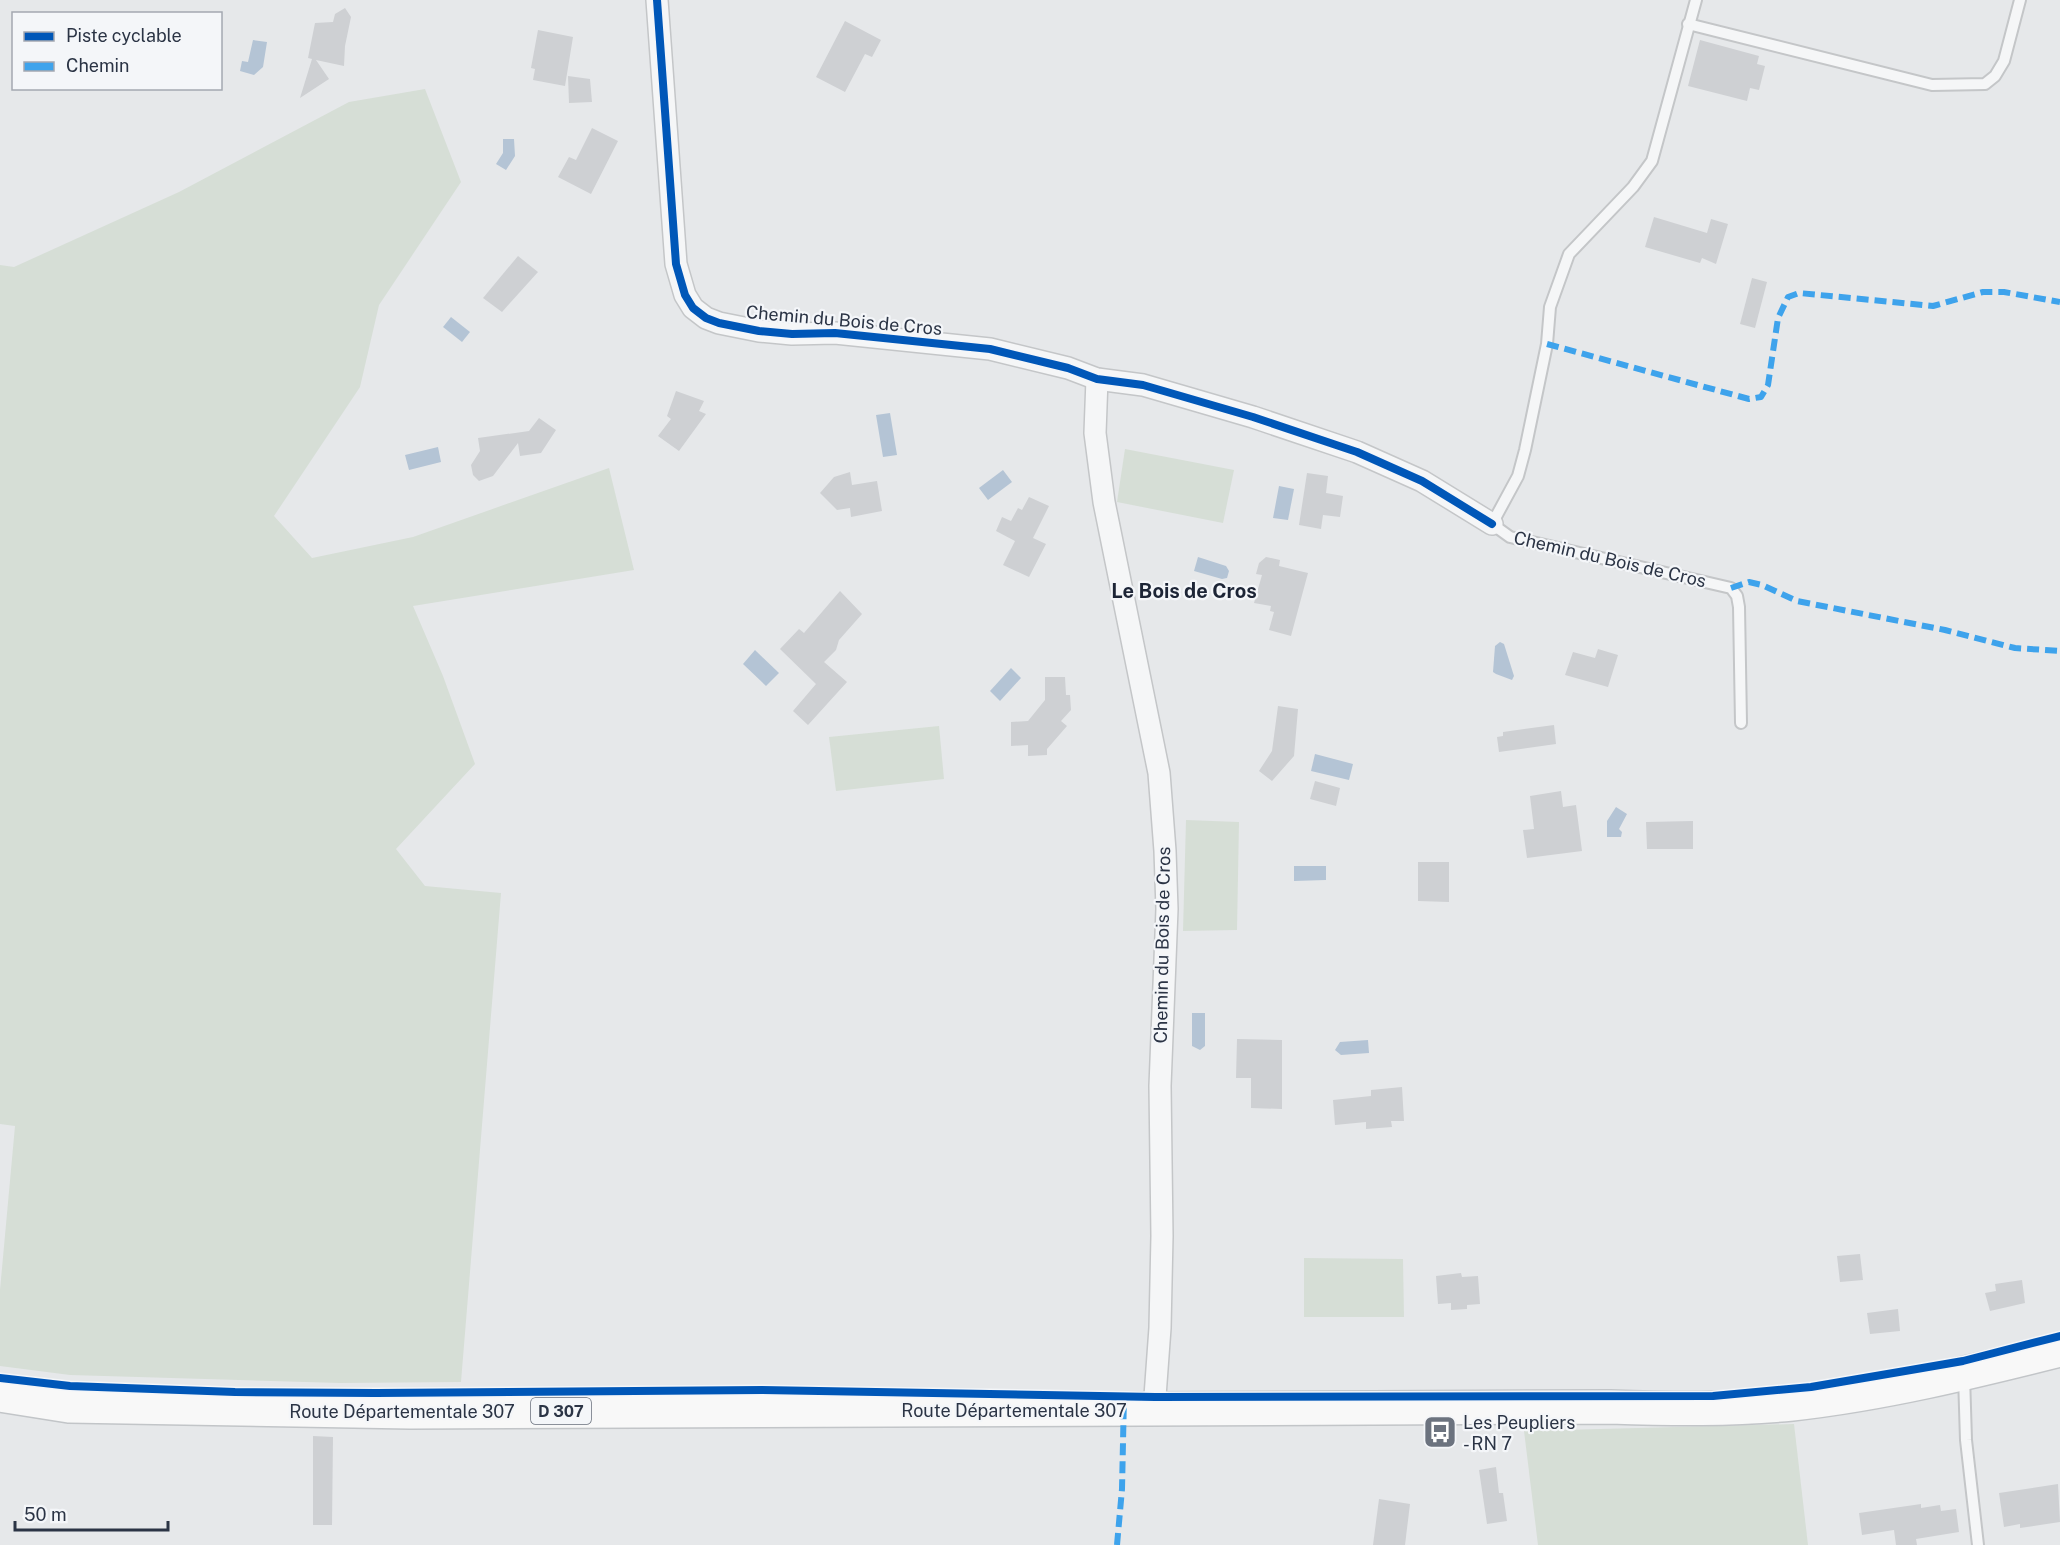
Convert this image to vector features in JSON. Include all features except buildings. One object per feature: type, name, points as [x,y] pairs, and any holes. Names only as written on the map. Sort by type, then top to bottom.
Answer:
[{"type":"main road","name":"Route Départementale 307","points":[[0,1395],[69,1406],[410,1412],[1610,1407],[1697,1409],[1821,1400],[1964,1367],[2060,1350]]},
{"type":"street","name":"Chemin du Bois de Cros","points":[[657,0],[676,264],[685,295],[693,308],[706,318],[759,331],[792,334],[835,333],[990,349],[1068,368],[1097,379],[1143,385],[1252,417],[1350,450],[1422,481],[1492,524]]},
{"type":"street","name":"Chemin du Bois de Cros","points":[[1097,379],[1095,433],[1104,502],[1159,773],[1165,851],[1167,909],[1160,1086],[1162,1236],[1160,1328],[1154,1410]]},
{"type":"lane","points":[[1492,524],[1518,476],[1547,344],[1550,307],[1569,254],[1633,187],[1652,161],[1696,0]]},
{"type":"lane","points":[[1688,24],[1932,85],[1985,84],[1995,76],[2004,61],[2020,0]]},
{"type":"lane","name":"Chemin du Bois de Cros","points":[[1492,524],[1510,537],[1731,588],[1737,596],[1739,607],[1741,723]]},
{"type":"lane","points":[[1964,1367],[1966,1440],[1978,1545]]},
{"type":"shaded area","points":[[425,89],[461,182],[379,305],[360,387],[274,516],[312,558],[413,537],[609,468],[634,570],[413,606],[443,676],[475,764],[396,849],[425,886],[501,893],[461,1382],[340,1383],[70,1375],[0,1366],[0,1290],[15,1126],[0,1124],[0,265],[14,267],[179,192],[349,102]]},
{"type":"shaded area","points":[[1125,449],[1234,470],[1223,523],[1117,502]]},
{"type":"shaded area","points":[[939,726],[944,779],[836,791],[829,737]]},
{"type":"shaded area","points":[[1186,820],[1239,822],[1237,930],[1183,931]]},
{"type":"shaded area","points":[[1304,1258],[1403,1259],[1404,1317],[1304,1317]]},
{"type":"shaded area","points":[[1794,1424],[1808,1545],[1538,1545],[1524,1431]]},
{"type":"water","points":[[253,40],[267,42],[263,67],[254,75],[240,71],[242,61],[248,62]]},
{"type":"water","points":[[503,139],[514,139],[515,156],[506,170],[496,164],[503,153]]},
{"type":"water","points":[[451,317],[470,332],[462,342],[443,327]]},
{"type":"water","points":[[890,413],[897,455],[883,457],[876,415]]},
{"type":"water","points":[[438,447],[441,462],[409,470],[405,455]]},
{"type":"water","points":[[1003,470],[1012,482],[988,500],[979,488]]},
{"type":"water","points":[[1279,486],[1294,489],[1288,520],[1273,518]]},
{"type":"water","points":[[1198,557],[1226,566],[1229,571],[1227,578],[1222,579],[1194,571]]},
{"type":"water","points":[[1500,642],[1504,644],[1514,676],[1512,680],[1493,672],[1495,646]]},
{"type":"water","points":[[755,650],[779,673],[766,686],[743,664]]},
{"type":"water","points":[[1011,668],[1021,678],[1000,701],[990,691]]},
{"type":"water","points":[[1315,754],[1353,764],[1349,780],[1311,771]]},
{"type":"water","points":[[1616,807],[1627,814],[1619,829],[1622,832],[1621,837],[1607,837],[1607,821]]},
{"type":"water","points":[[1294,866],[1326,866],[1326,880],[1294,881]]},
{"type":"water","points":[[1192,1013],[1205,1013],[1205,1046],[1200,1050],[1192,1046]]},
{"type":"water","points":[[1368,1040],[1369,1053],[1341,1055],[1335,1050],[1340,1042]]},
{"type":"marked path","points":[[1547,344],[1749,399],[1761,397],[1768,385],[1778,318],[1788,297],[1799,293],[1933,306],[1983,292],[2004,292],[2060,302]]},
{"type":"marked path","points":[[1731,588],[1749,582],[1762,585],[1797,601],[1945,630],[2015,648],[2060,651]]},
{"type":"marked path","points":[[1117,1545],[1122,1489],[1124,1396]]},
{"type":"cycle path","points":[[657,0],[676,264],[685,295],[693,308],[706,318],[759,331],[792,334],[835,333],[990,349],[1068,368],[1097,379],[1143,385],[1253,417],[1357,452],[1422,481],[1492,524]]},
{"type":"cycle path","points":[[0,1378],[70,1386],[235,1392],[762,1390],[1155,1397],[1713,1396],[1811,1387],[1963,1361],[2060,1336]]},
{"type":"place","name":"Les Peupliers - RN 7","points":[[1440,1432]]},
{"type":"district","name":"Le Bois de Cros","points":[[1184,591]]}]
